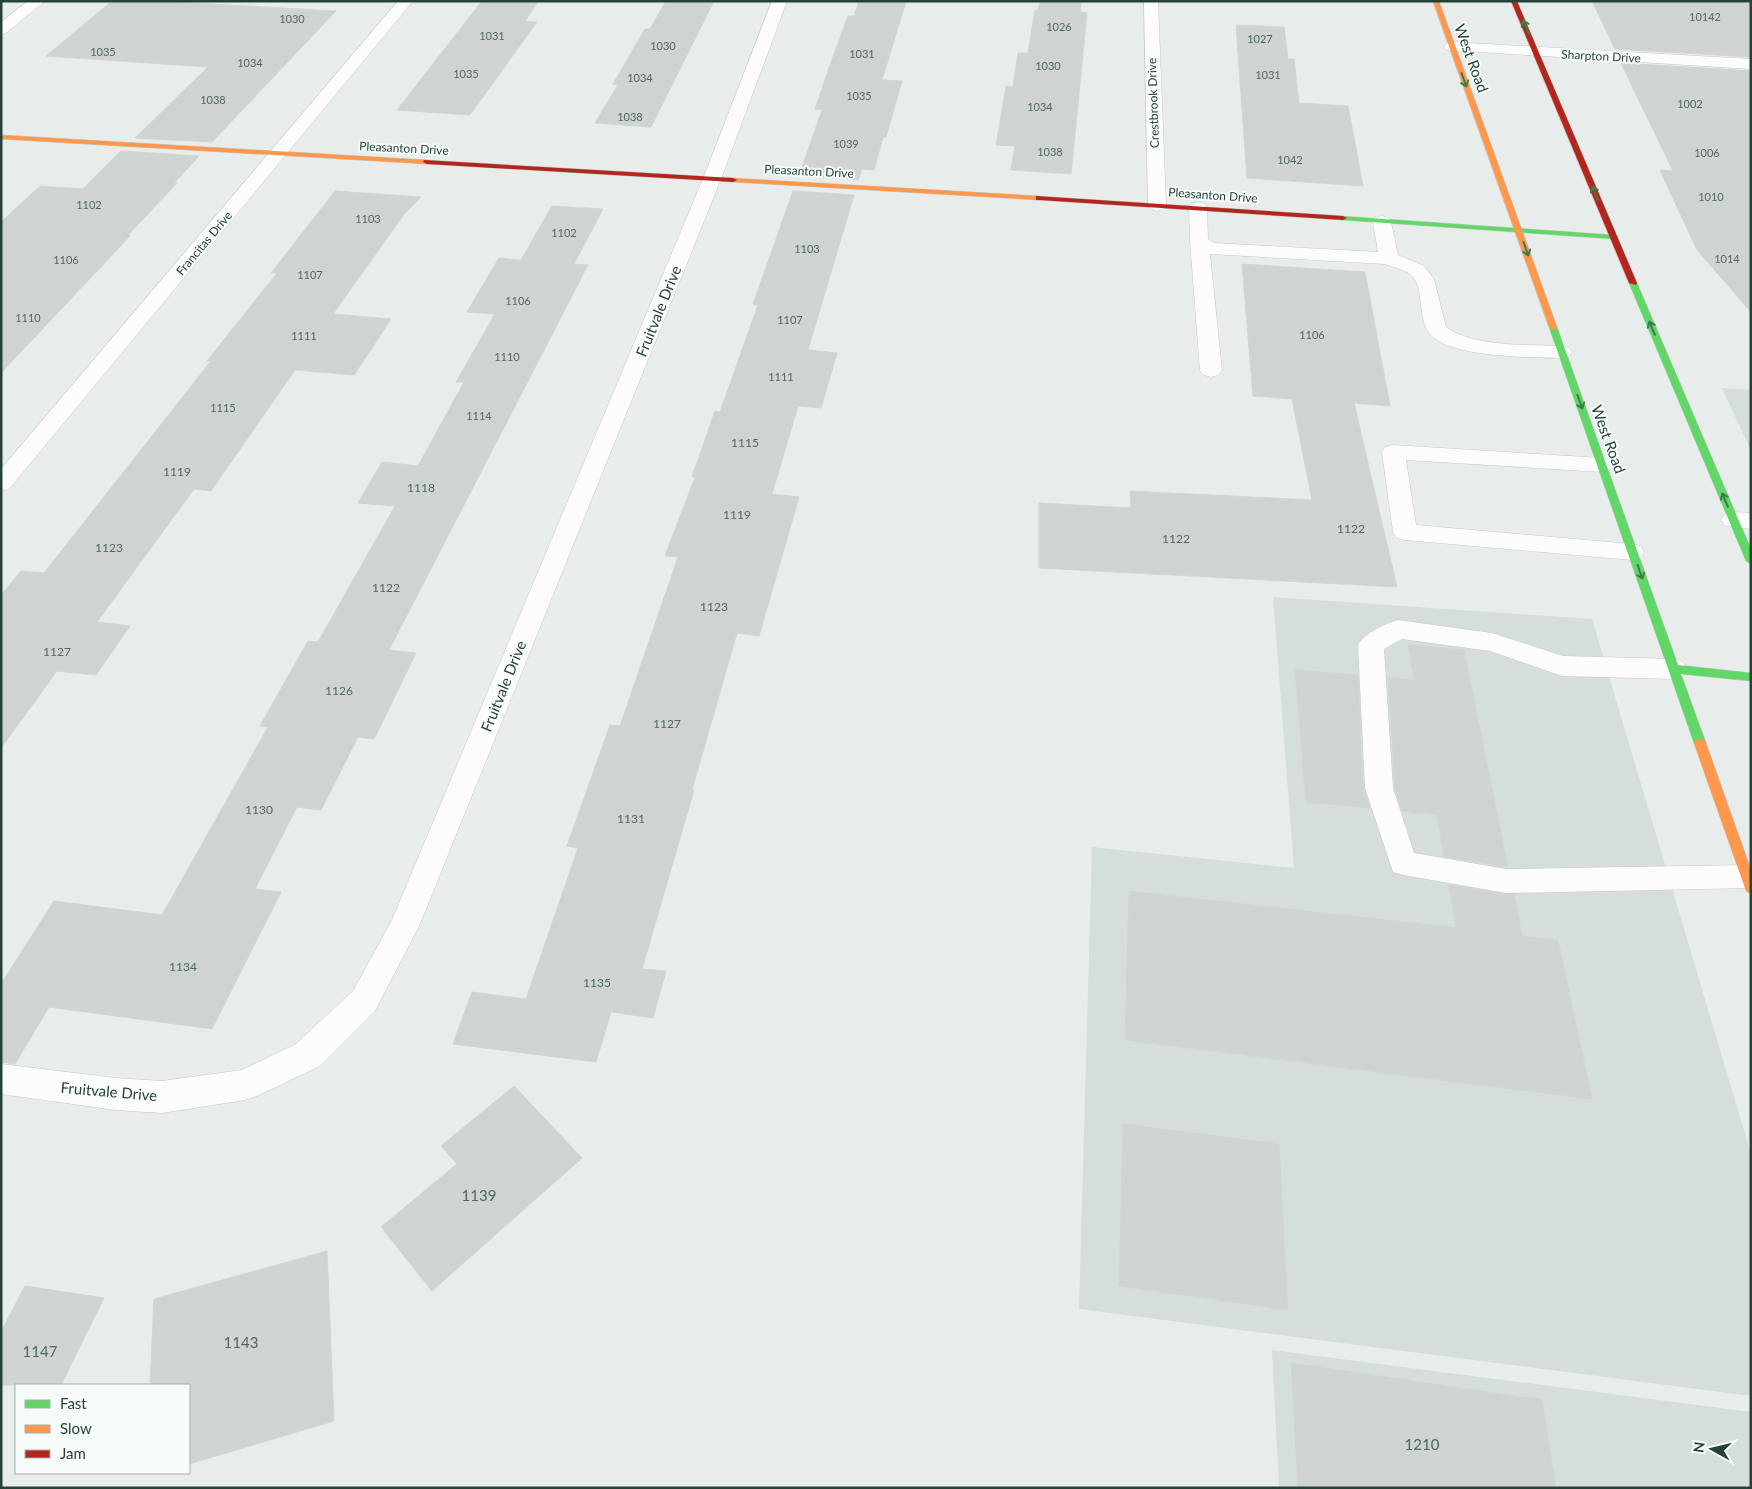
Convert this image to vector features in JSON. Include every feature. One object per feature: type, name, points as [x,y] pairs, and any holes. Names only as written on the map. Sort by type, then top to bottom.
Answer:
[{"type":"main road","name":"West Road","points":[[1436,1],[1749,882]]},
{"type":"main road","points":[[1514,1],[1614,238],[1742,520],[1751,562]]},
{"type":"main road","name":"Pleasanton Drive","points":[[1,137],[1157,205],[1614,238]]},
{"type":"main road","points":[[1674,670],[1751,677]]},
{"type":"street","points":[[1,30],[38,1]]},
{"type":"street","name":"Francitas Drive","points":[[1,484],[406,1]]},
{"type":"street","name":"Fruitvale Drive","points":[[1,1079],[116,1094],[162,1097],[245,1085],[308,1054],[364,1001],[405,924],[712,179],[780,1]]},
{"type":"street","name":"Crestbrook Drive","points":[[1151,1],[1157,205]]},
{"type":"street","name":"Sharpton Drive","points":[[1452,47],[1751,64]]},
{"type":"street","points":[[1198,208],[1199,241],[1211,372]]},
{"type":"street","points":[[1382,222],[1389,258]]},
{"type":"street","points":[[1199,241],[1210,248],[1389,258],[1420,273],[1425,284],[1437,330],[1450,340],[1466,344],[1562,352]]},
{"type":"street","points":[[1602,464],[1393,452],[1406,532],[1632,552]]},
{"type":"street","points":[[1674,670],[1562,666],[1492,642],[1398,629],[1372,645],[1379,788],[1403,863],[1506,881],[1749,882]]},
{"type":"shaded area","points":[[1722,388],[1751,390],[1751,451]]},
{"type":"shaded area","points":[[1273,597],[1592,619],[1751,1154],[1751,1396],[1079,1309],[1092,847],[1294,868]]},
{"type":"shaded area","points":[[1272,1350],[1751,1412],[1751,1488],[1279,1488]]},
{"type":"building","points":[[112,1],[158,1],[336,11],[212,142],[135,138],[208,67],[46,56]]},
{"type":"building","points":[[482,1],[539,1],[525,21],[537,22],[470,115],[397,110]]},
{"type":"building","points":[[666,1],[714,1],[651,127],[595,123],[618,85],[613,84],[645,29],[650,29]]},
{"type":"building","points":[[859,1],[906,1],[882,80],[902,81],[886,137],[883,137],[874,170],[862,169],[858,180],[799,176],[822,110],[815,109],[829,68],[848,16],[854,16]]},
{"type":"building","points":[[1040,1],[1081,1],[1080,12],[1087,13],[1071,174],[1011,170],[1015,146],[996,145],[1006,86],[1013,87],[1018,53],[1028,53],[1035,10],[1038,10]]},
{"type":"building","points":[[1592,1],[1751,1],[1751,57],[1615,49]]},
{"type":"building","points":[[1236,25],[1284,27],[1288,59],[1294,59],[1299,103],[1348,106],[1363,186],[1247,178]]},
{"type":"building","points":[[1621,63],[1751,71],[1751,312],[1697,250],[1660,170],[1673,171]]},
{"type":"building","points":[[121,151],[199,156],[174,183],[177,183],[128,235],[130,236],[1,373],[1,222],[40,186],[83,189]]},
{"type":"building","points":[[335,191],[421,197],[405,213],[333,314],[391,319],[354,375],[295,370],[211,491],[194,489],[97,622],[130,626],[96,675],[57,671],[1,748],[1,595],[21,571],[44,573],[211,361],[207,361],[277,273],[271,273]]},
{"type":"building","points":[[793,191],[854,195],[808,350],[837,353],[821,408],[798,406],[772,494],[799,497],[759,636],[737,633],[692,790],[694,790],[642,969],[666,971],[653,1018],[611,1012],[596,1062],[453,1044],[472,992],[526,999],[578,848],[567,846],[610,725],[620,726],[678,557],[665,556],[695,477],[692,477],[715,411],[720,412],[758,305],[753,304]]},
{"type":"building","points":[[552,206],[603,209],[574,264],[588,265],[389,650],[416,653],[374,739],[358,737],[321,810],[297,807],[255,889],[281,892],[212,1029],[49,1007],[15,1064],[1,1062],[1,984],[54,901],[162,915],[268,727],[260,726],[308,641],[318,642],[395,506],[358,503],[382,462],[418,466],[464,382],[456,382],[495,314],[467,312],[499,258],[521,260]]},
{"type":"building","points":[[1242,264],[1365,272],[1390,406],[1354,403],[1397,587],[1039,568],[1039,503],[1131,508],[1130,491],[1312,500],[1292,399],[1253,396]]},
{"type":"building","points":[[1408,645],[1464,650],[1508,867],[1444,856],[1437,815],[1402,811],[1395,788],[1388,678],[1414,680]]},
{"type":"building","points":[[1295,670],[1358,675],[1363,788],[1370,808],[1306,802]]},
{"type":"building","points":[[1449,885],[1514,895],[1522,936],[1558,940],[1592,1099],[1125,1040],[1129,891],[1456,928]]},
{"type":"building","points":[[514,1086],[582,1158],[432,1291],[381,1227],[457,1164],[441,1146]]},
{"type":"building","points":[[1123,1124],[1279,1144],[1288,1310],[1119,1286]]},
{"type":"building","points":[[327,1251],[334,1421],[190,1464],[190,1384],[150,1384],[154,1299]]},
{"type":"building","points":[[25,1286],[104,1298],[61,1384],[1,1385],[1,1332]]},
{"type":"building","points":[[1291,1363],[1542,1400],[1556,1488],[1298,1488]]},
{"type":"traffic: fast","points":[[1343,218],[1614,237]]},
{"type":"traffic: fast","points":[[1633,283],[1751,561]]},
{"type":"traffic: fast","points":[[1553,327],[1700,743]]},
{"type":"traffic: fast","points":[[1674,669],[1751,677]]},
{"type":"traffic: slow","points":[[1436,1],[1553,327]]},
{"type":"traffic: slow","points":[[1,137],[427,162]]},
{"type":"traffic: slow","points":[[733,180],[1039,198]]},
{"type":"traffic: slow","points":[[1700,743],[1751,888]]},
{"type":"traffic: jam","points":[[1514,1],[1633,283]]},
{"type":"traffic: jam","points":[[427,162],[733,180]]},
{"type":"traffic: jam","points":[[1039,198],[1343,218]]}]
